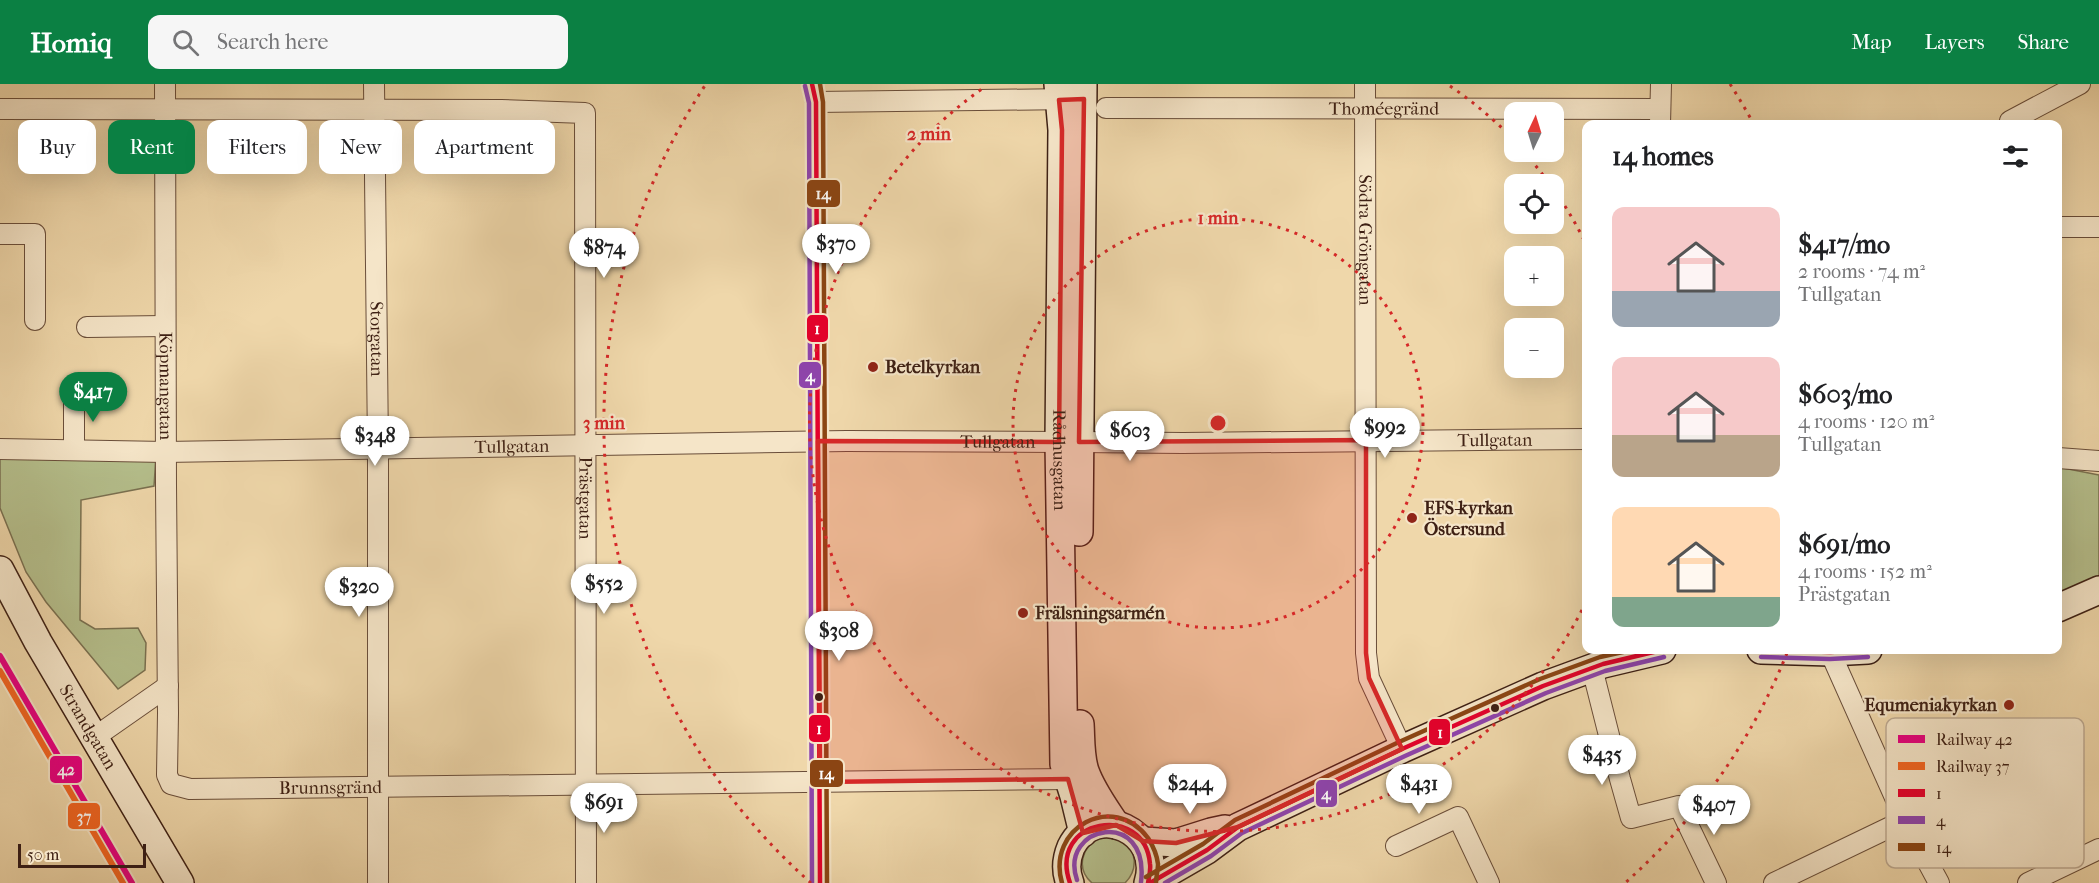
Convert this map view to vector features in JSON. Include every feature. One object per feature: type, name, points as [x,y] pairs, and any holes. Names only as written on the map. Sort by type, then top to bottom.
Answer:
[{"type":"main road","name":"Rådhusgatan","points":[[1078,95],[1064,764],[1083,833]]},
{"type":"main road","name":"Rådhusgatan","points":[[1069,442],[1083,760],[1093,789],[1116,825]]},
{"type":"main road","name":"Strandgatan","points":[[0,570],[38,642],[180,883]]},
{"type":"main road","points":[[2062,606],[2099,590]]},
{"type":"main road","points":[[1149,883],[1208,850],[1238,827],[1402,749],[1543,686],[1592,668],[1646,654]]},
{"type":"main road","points":[[1070,883],[1066,866],[1068,853],[1074,842],[1093,827],[1104,824],[1116,825],[1135,833],[1143,841],[1151,862],[1149,883]]},
{"type":"main road","points":[[1143,841],[1176,843],[1211,832],[1238,827]]},
{"type":"street","name":"Köpmangatan","points":[[165,84],[168,713]]},
{"type":"street","name":"Storgatan","points":[[374,84],[378,448],[378,883]]},
{"type":"street","points":[[986,99],[1007,84]]},
{"type":"street","name":"Södra Gröngatan","points":[[1365,84],[1366,653],[1369,678],[1402,749]]},
{"type":"street","points":[[1660,117],[1661,84]]},
{"type":"street","points":[[2012,120],[2080,84]]},
{"type":"street","points":[[814,93],[820,883]]},
{"type":"street","name":"Thoméegränd","points":[[814,93],[986,99],[1078,95],[1365,108],[1660,117]]},
{"type":"street","points":[[0,109],[374,111]]},
{"type":"street","name":"Prästgatan","points":[[374,111],[585,112],[586,883]]},
{"type":"street","points":[[2062,227],[2099,227]]},
{"type":"street","points":[[0,234],[35,234],[35,320]]},
{"type":"street","points":[[87,327],[165,326]]},
{"type":"street","points":[[74,396],[74,450]]},
{"type":"street","name":"Tullgatan","points":[[0,449],[165,452],[818,441],[1183,443],[1582,439]]},
{"type":"street","points":[[2062,458],[2099,461]]},
{"type":"street","points":[[1831,654],[1886,777]]},
{"type":"street","points":[[1592,668],[1631,818],[1679,806],[1716,883]]},
{"type":"street","points":[[95,737],[168,686]]},
{"type":"street","name":"Brunnsgränd","points":[[168,713],[167,775],[171,784],[190,789],[1068,779]]},
{"type":"street","points":[[1396,846],[1458,817],[1489,883]]},
{"type":"street","points":[[1774,883],[1886,829]]},
{"type":"street","points":[[2084,856],[2099,849]]},
{"type":"street","points":[[1931,868],[1939,883]]},
{"type":"street","points":[[2028,883],[2059,868]]},
{"type":"highlighted area","points":[[1084,99],[1079,442],[1366,440],[1366,653],[1369,678],[1402,749],[1238,827],[1176,843],[1143,841],[1116,825],[1083,833],[1068,779],[820,782],[818,441],[1059,442],[1062,130],[1059,100]]},
{"type":"green space","points":[[0,454],[156,456],[154,486],[81,500],[80,620],[95,629],[138,628],[146,643],[145,670],[118,689],[46,602],[26,572],[0,508]]},
{"type":"green space","points":[[2062,468],[2099,475],[2099,581],[2062,595]]},
{"type":"green space","points":[[1101,837],[1118,838],[1130,848],[1134,866],[1125,883],[1092,883],[1087,877],[1082,864],[1085,852],[1094,841]]},
{"type":"rail line","name":"42","points":[[0,656],[132,883]]},
{"type":"rail line","name":"37","points":[[0,671],[123,883]]},
{"type":"transit line","name":"1","points":[[812,84],[816,102],[820,883]]},
{"type":"transit line","name":"14","points":[[820,84],[823,102],[827,883]]},
{"type":"transit line","name":"4","points":[[805,86],[809,103],[812,883]]},
{"type":"transit line","name":"14","points":[[1146,877],[1203,844],[1235,820],[1399,742],[1540,679],[1614,654]]},
{"type":"transit line","name":"1","points":[[1150,883],[1207,850],[1238,827],[1402,749],[1543,686],[1603,664],[1645,654]]},
{"type":"transit line","name":"4","points":[[1165,883],[1211,856],[1242,833],[1405,756],[1546,693],[1605,671],[1664,657]]},
{"type":"transit line","name":"4","points":[[1761,657],[1830,659],[1868,657]]},
{"type":"transit line","name":"14","points":[[1062,883],[1060,863],[1064,846],[1073,832],[1086,822],[1101,817],[1118,817],[1134,824],[1148,838],[1158,866],[1156,883]]},
{"type":"transit line","name":"1","points":[[1070,883],[1067,861],[1072,844],[1084,832],[1100,826],[1116,826],[1132,832],[1144,844],[1150,866],[1148,883]]},
{"type":"transit line","name":"4","points":[[1077,880],[1075,861],[1080,847],[1091,837],[1105,832],[1120,834],[1132,842],[1140,858],[1141,882]]},
{"type":"place","name":"Betelkyrkan","points":[[873,367]]},
{"type":"place","name":"EFS-kyrkan Östersund","points":[[1412,518]]},
{"type":"place","name":"Frälsningsarmén","points":[[1023,613]]},
{"type":"place","name":"Equmeniakyrkan","points":[[2009,705]]}]
